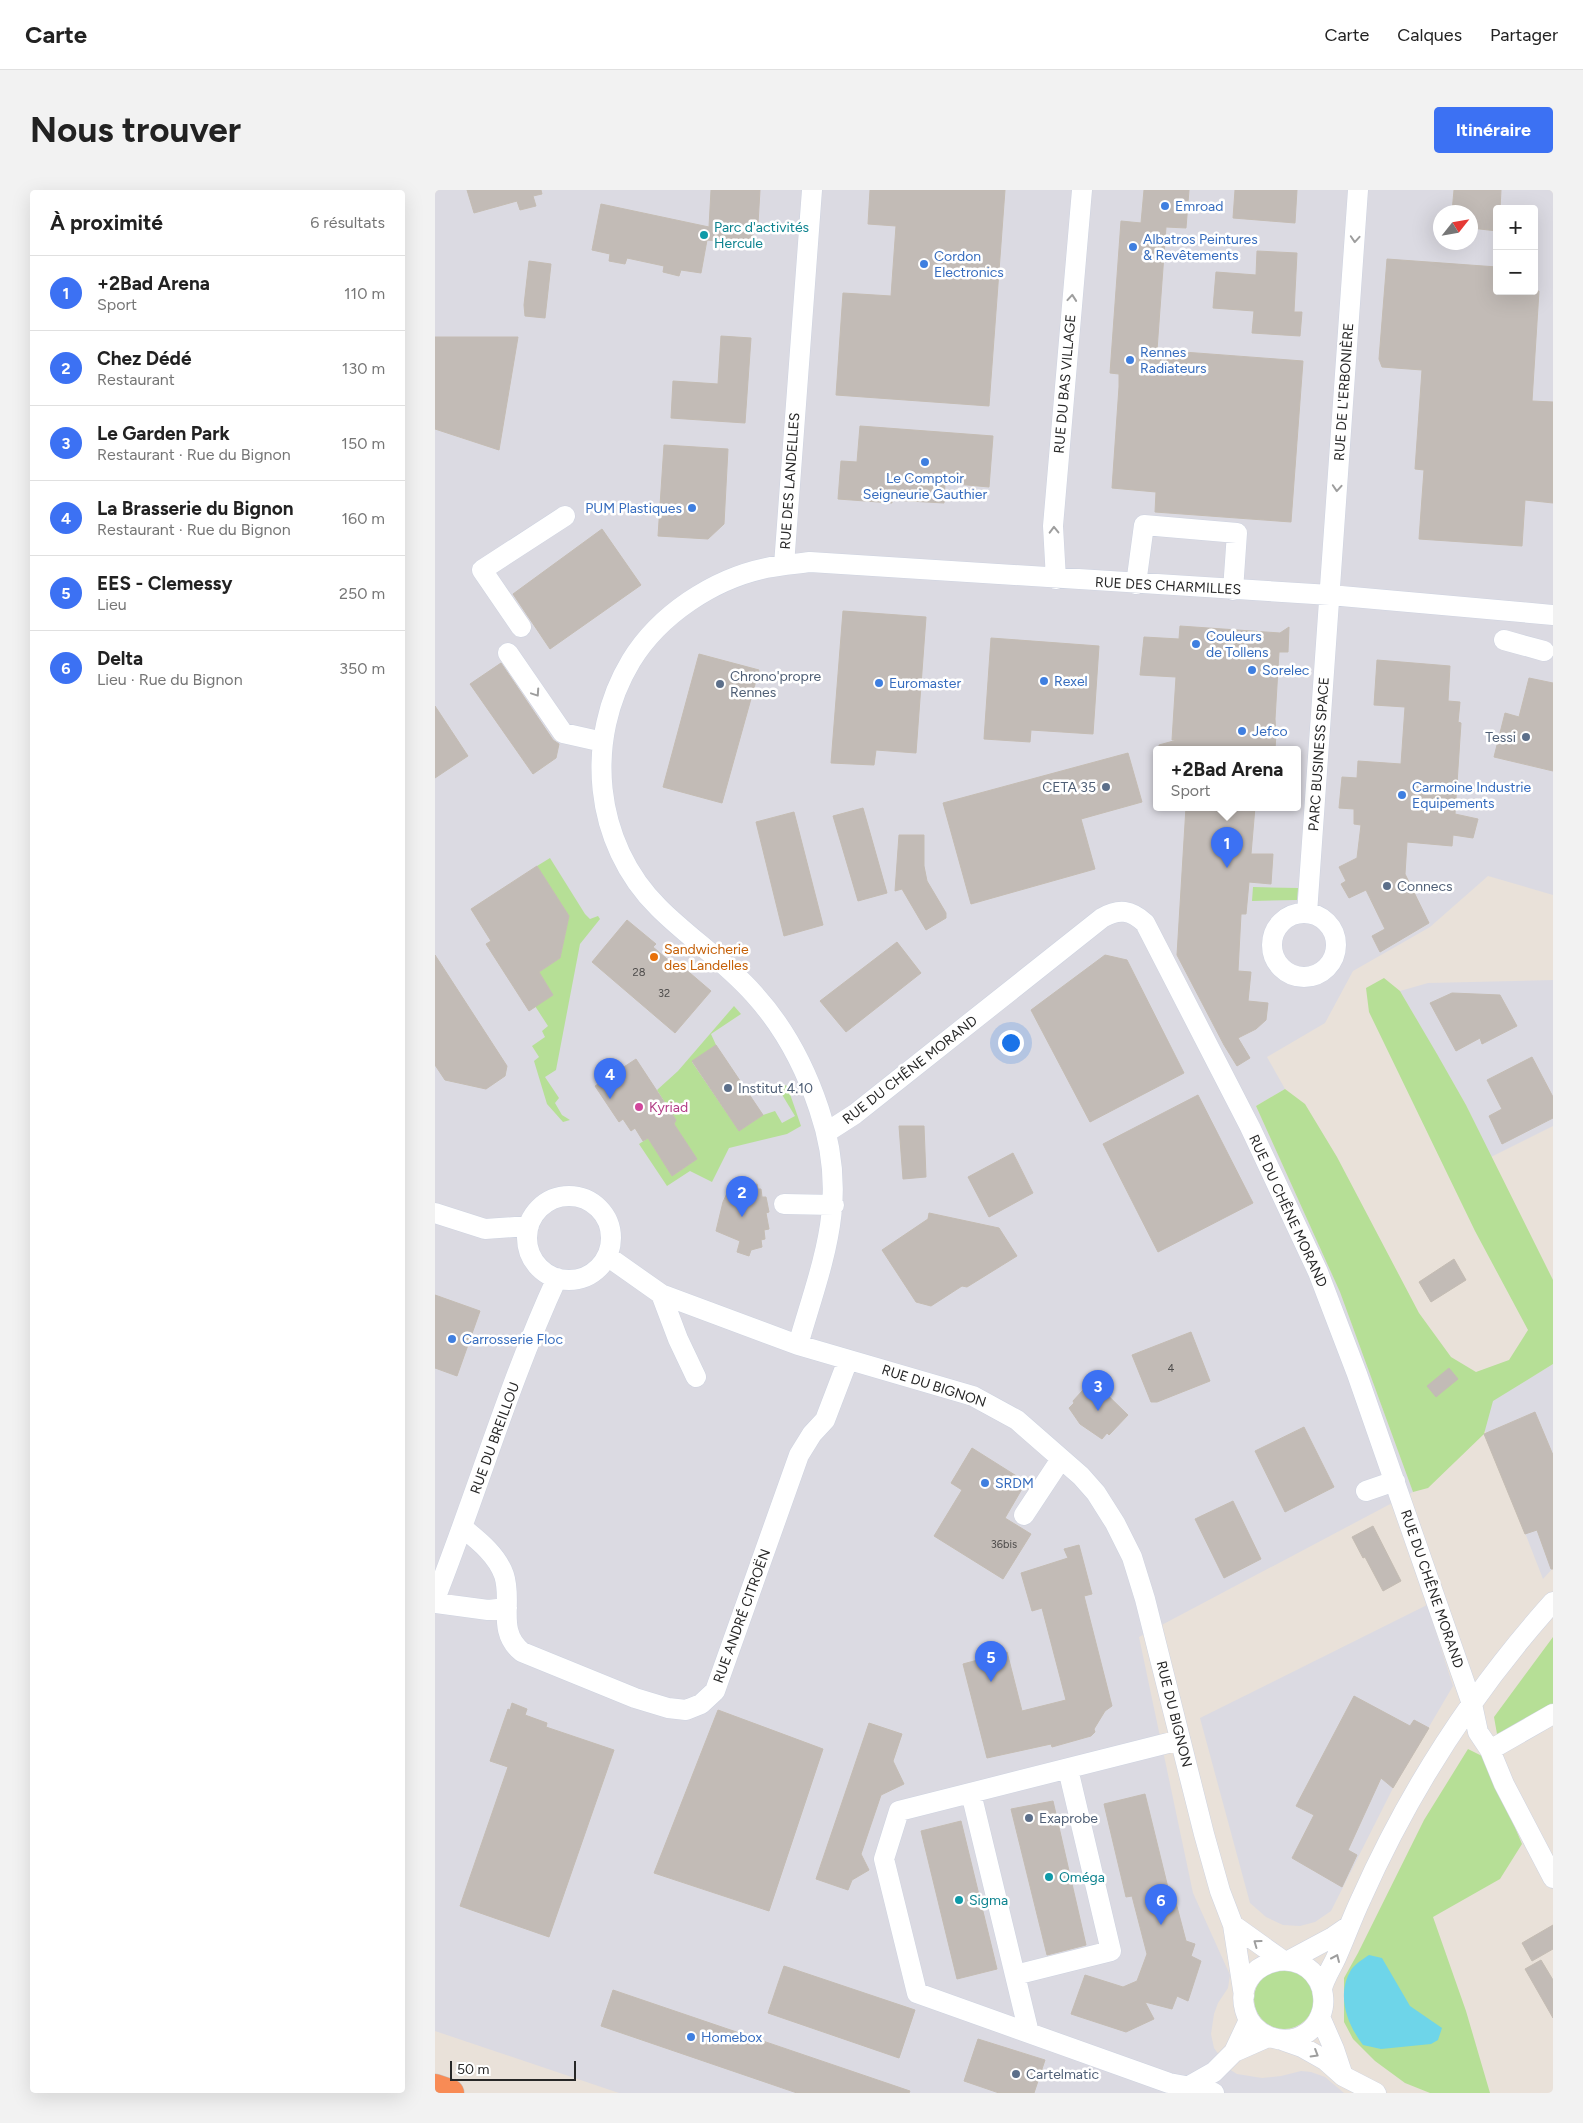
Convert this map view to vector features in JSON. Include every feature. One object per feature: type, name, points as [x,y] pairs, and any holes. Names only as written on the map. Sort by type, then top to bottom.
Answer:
[{"type":"highway","points":[[435,2088],[450,2093]]},
{"type":"street","name":"RUE DES LANDELLES","points":[[798,1345],[827,1246],[834,1205],[834,1178],[827,1132],[803,1068],[791,1044],[770,1013],[740,979],[657,906],[629,869],[616,843],[607,818],[603,797],[603,742],[610,707],[624,674],[647,640],[661,625],[692,600],[719,585],[747,573],[784,565],[811,190]]},
{"type":"street","name":"RUE DU BAS VILLAGE","points":[[1055,579],[1053,526],[1082,190]]},
{"type":"street","name":"RUE DE L'ERBONIÈRE","points":[[1330,595],[1358,190]]},
{"type":"street","points":[[521,626],[482,570],[565,516]]},
{"type":"street","points":[[1136,584],[1144,526],[1237,533],[1233,590]]},
{"type":"street","name":"RUE DES CHARMILLES","points":[[784,565],[810,562],[974,571],[1055,579],[1330,595],[1553,615]]},
{"type":"street","name":"PARC BUSINESS SPACE","points":[[1307,913],[1330,595]]},
{"type":"street","points":[[1504,640],[1544,651]]},
{"type":"street","points":[[509,653],[563,733],[603,742]]},
{"type":"street","name":"RUE DU CHÊNE MORAND","points":[[827,1132],[855,1114],[1102,918],[1118,911],[1127,911],[1137,915],[1145,923],[1157,943],[1249,1127],[1318,1272],[1395,1481],[1472,1704],[1478,1732],[1490,1750],[1504,1784],[1553,1878]]},
{"type":"street","points":[[580,1197],[591,1202],[607,1220],[611,1232],[611,1244],[607,1256],[596,1270],[580,1278],[569,1280],[557,1278],[540,1268],[529,1252],[527,1238],[534,1214],[543,1204],[554,1198],[580,1197]]},
{"type":"street","points":[[784,1204],[834,1205]]},
{"type":"street","points":[[435,1213],[485,1229],[529,1226]]},
{"type":"street","name":"RUE DU BIGNON","points":[[607,1256],[661,1294],[798,1345],[973,1396],[1017,1420],[1061,1458],[1096,1493],[1115,1523],[1132,1557],[1220,1891],[1233,1925],[1243,1996]]},
{"type":"street","name":"RUE DU BREILLOU","points":[[435,1599],[463,1528],[528,1348],[557,1278]]},
{"type":"street","points":[[661,1294],[678,1339],[696,1377]]},
{"type":"street","name":"RUE ANDRÉ CITROËN","points":[[463,1528],[483,1545],[498,1562],[505,1576],[508,1636],[514,1646],[522,1652],[668,1708],[686,1710],[701,1704],[715,1692],[799,1454],[812,1434],[825,1420],[848,1360]]},
{"type":"street","points":[[1024,1515],[1061,1458]]},
{"type":"street","points":[[1366,1491],[1395,1481]]},
{"type":"street","points":[[1322,1989],[1349,1926],[1405,1808],[1472,1704],[1553,1602]]},
{"type":"street","points":[[435,1603],[479,1610],[507,1608]]},
{"type":"street","points":[[1490,1750],[1553,1714]]},
{"type":"street","points":[[1181,1740],[899,1811],[884,1859],[917,1993],[1169,2082],[1184,2090],[1214,2093]]},
{"type":"street","points":[[1015,1975],[1111,1951],[1067,1769]]},
{"type":"street","points":[[971,1793],[1029,2032]]},
{"type":"street","points":[[1233,1925],[1286,1960],[1311,1970],[1322,1989],[1323,2009],[1320,2017],[1308,2032],[1296,2039],[1275,2039],[1234,2052]]},
{"type":"street","points":[[1349,1926],[1333,1937],[1286,1960],[1263,1965],[1254,1973],[1247,1984],[1243,1996],[1244,2008],[1249,2020],[1257,2030],[1275,2039],[1302,2047],[1317,2055],[1343,2076],[1376,2093]]},
{"type":"street","points":[[1320,2017],[1343,2076]]},
{"type":"street","points":[[1184,2090],[1214,2072],[1234,2052],[1249,2020]]},
{"type":"shaded area","points":[[435,190],[1553,190],[1553,895],[1488,876],[1430,927],[1353,971],[1325,1023],[1267,1057],[1285,1089],[1256,1106],[1340,1292],[1413,1492],[1139,1637],[1193,1893],[1230,1975],[1228,1988],[1218,2003],[1214,2014],[1211,2034],[1214,2048],[1229,2069],[1237,2074],[1262,2078],[1301,2071],[1311,2072],[1325,2077],[1344,2093],[619,2093],[435,2031]]},
{"type":"shaded area","points":[[1553,980],[1553,1126],[1491,1157],[1466,1105],[1400,991],[1428,983]]},
{"type":"shaded area","points":[[1553,1364],[1553,1568],[1543,1579],[1477,1410]]},
{"type":"shaded area","points":[[1427,1605],[1453,1686],[1393,1788],[1331,1911],[1315,1922],[1300,1926],[1283,1925],[1266,1917],[1250,1903],[1200,1718]]},
{"type":"green space","points":[[550,858],[585,914],[590,919],[598,916],[600,919],[580,944],[556,1070],[545,1077],[559,1098],[555,1103],[562,1115],[570,1120],[563,1122],[547,1104],[534,1061],[539,1057],[532,1046],[545,1037],[542,1031],[548,1026],[535,1006],[553,995],[539,972],[560,958],[569,916],[537,866]]},
{"type":"green space","points":[[1253,887],[1298,888],[1297,900],[1252,901]]},
{"type":"green space","points":[[1384,978],[1400,991],[1466,1105],[1553,1280],[1553,1364],[1493,1401],[1484,1434],[1428,1488],[1413,1492],[1340,1292],[1256,1106],[1285,1089],[1305,1104],[1337,1157],[1419,1313],[1451,1357],[1476,1372],[1509,1360],[1528,1330],[1475,1231],[1369,1012],[1366,988]]},
{"type":"green space","points":[[734,1006],[741,1014],[711,1034],[716,1045],[692,1062],[739,1131],[763,1115],[775,1111],[782,1123],[795,1116],[778,1088],[782,1084],[787,1086],[801,1126],[787,1134],[729,1148],[712,1182],[690,1171],[667,1186],[639,1144],[648,1138],[672,1176],[697,1159],[674,1124],[676,1120],[657,1090],[678,1071]]},
{"type":"green space","points":[[1553,1637],[1553,1707],[1497,1734],[1494,1717]]},
{"type":"green space","points":[[1468,1749],[1486,1758],[1522,1844],[1500,1879],[1433,1917],[1466,2011],[1490,2093],[1430,2093],[1405,2083],[1375,2061],[1353,2039],[1344,2022],[1344,1978],[1424,1820]]},
{"type":"green space","points":[[1284,1969],[1300,1974],[1305,1978],[1309,1983],[1314,1999],[1309,2015],[1305,2020],[1300,2024],[1284,2029],[1268,2024],[1263,2020],[1259,2015],[1254,1999],[1259,1983],[1263,1978],[1268,1974]]},
{"type":"water","points":[[1369,1955],[1382,1958],[1410,2006],[1442,2028],[1438,2040],[1431,2044],[1381,2049],[1363,2045],[1348,2019],[1345,2009],[1344,1989],[1351,1970]]},
{"type":"building","points":[[467,190],[541,190],[542,194],[533,196],[536,206],[520,210],[517,201],[474,213]]},
{"type":"building","name":"Parc d'activités Hercule","points":[[711,190],[760,190],[758,224],[754,224],[752,244],[707,240],[701,273],[681,270],[679,276],[663,272],[664,266],[627,258],[625,264],[609,261],[610,254],[592,250],[601,204],[709,227]]},
{"type":"building","points":[[870,190],[1005,190],[989,406],[836,395],[843,293],[891,296],[896,226],[868,224]]},
{"type":"building","points":[[1144,190],[1189,190],[1186,228],[1166,227],[1157,350],[1303,361],[1291,522],[1155,512],[1156,492],[1112,488],[1119,374],[1110,373],[1121,221],[1141,223]]},
{"type":"building","points":[[1235,190],[1297,190],[1295,223],[1233,218]]},
{"type":"building","points":[[1454,190],[1501,190],[1500,205],[1493,205],[1493,231],[1478,229],[1478,205],[1453,205]]},
{"type":"building","points":[[1257,251],[1297,253],[1294,312],[1302,312],[1300,336],[1252,333],[1254,311],[1213,308],[1216,272],[1256,275]]},
{"type":"building","points":[[1387,259],[1493,267],[1493,295],[1538,295],[1539,291],[1532,401],[1553,402],[1553,503],[1525,500],[1522,546],[1419,539],[1424,470],[1415,469],[1422,370],[1382,367],[1379,359]]},
{"type":"building","points":[[529,261],[551,264],[545,318],[525,316],[524,305]]},
{"type":"building","points":[[721,336],[751,338],[745,423],[671,418],[673,381],[718,384]]},
{"type":"building","points":[[435,337],[518,337],[499,450],[435,429]]},
{"type":"building","points":[[860,426],[993,436],[989,487],[945,483],[944,503],[892,500],[892,503],[838,499],[841,461],[857,462]]},
{"type":"building","points":[[664,445],[728,449],[724,524],[708,539],[658,536]]},
{"type":"building","points":[[602,529],[641,585],[550,649],[513,594]]},
{"type":"building","name":"Euromaster","points":[[843,611],[926,617],[916,753],[876,750],[874,765],[831,763]]},
{"type":"building","points":[[1180,626],[1280,633],[1289,627],[1288,652],[1279,652],[1275,746],[1159,746],[1177,740],[1172,740],[1176,677],[1140,675],[1144,637],[1179,639]]},
{"type":"building","points":[[991,638],[1099,646],[1093,734],[1031,730],[1030,742],[984,739]]},
{"type":"building","points":[[699,654],[759,670],[722,803],[663,787]]},
{"type":"building","points":[[1377,660],[1450,666],[1448,701],[1460,702],[1458,722],[1461,723],[1455,814],[1478,819],[1473,838],[1453,835],[1452,846],[1407,842],[1405,874],[1429,923],[1380,952],[1372,936],[1385,929],[1366,890],[1349,898],[1341,884],[1346,881],[1339,867],[1357,858],[1361,825],[1354,824],[1354,809],[1339,808],[1342,777],[1357,778],[1358,761],[1401,764],[1405,707],[1374,705]]},
{"type":"building","points":[[501,663],[553,740],[559,744],[556,758],[533,774],[470,684]]},
{"type":"building","name":"Tessi","points":[[1529,678],[1553,683],[1553,771],[1494,757],[1505,713],[1519,717]]},
{"type":"building","points":[[435,706],[468,756],[435,778]]},
{"type":"building","points":[[1128,753],[1142,802],[1081,819],[1095,869],[971,904],[943,803]]},
{"type":"building","points":[[863,808],[887,893],[858,901],[833,816]]},
{"type":"building","points":[[1186,811],[1255,811],[1251,854],[1273,854],[1271,884],[1249,882],[1246,914],[1241,914],[1238,971],[1251,972],[1248,1001],[1268,1003],[1266,1020],[1256,1029],[1238,1038],[1250,1058],[1237,1066],[1177,955]]},
{"type":"building","points":[[794,812],[823,925],[784,936],[756,822]]},
{"type":"building","points":[[899,835],[924,835],[924,866],[927,881],[946,913],[946,918],[926,930],[902,889],[895,891]]},
{"type":"building","points":[[537,866],[569,916],[560,958],[539,972],[553,995],[529,1011],[486,944],[491,941],[471,909]]},
{"type":"building","points":[[627,920],[656,944],[653,947],[680,970],[683,967],[711,991],[675,1033],[592,962]]},
{"type":"building","points":[[897,942],[921,973],[846,1032],[820,1001]]},
{"type":"building","points":[[435,955],[507,1066],[505,1076],[486,1089],[445,1080],[435,1065]]},
{"type":"building","points":[[1105,955],[1127,960],[1184,1073],[1090,1122],[1031,1010]]},
{"type":"building","points":[[1452,993],[1500,995],[1517,1026],[1482,1044],[1480,1038],[1456,1051],[1430,1003]]},
{"type":"building","points":[[716,1045],[763,1115],[739,1131],[692,1061]]},
{"type":"building","points":[[1532,1057],[1553,1097],[1553,1118],[1502,1144],[1489,1116],[1502,1109],[1487,1080]]},
{"type":"building","name":"Kyriad","points":[[636,1059],[676,1120],[674,1124],[697,1159],[672,1176],[648,1138],[643,1141],[635,1128],[631,1131],[623,1119],[619,1122],[595,1086]]},
{"type":"building","points":[[1198,1095],[1253,1203],[1158,1252],[1103,1144]]},
{"type":"building","points":[[899,1126],[924,1126],[926,1177],[903,1179]]},
{"type":"building","points":[[1013,1153],[1033,1193],[989,1217],[968,1177]]},
{"type":"building","points":[[757,1184],[758,1189],[761,1189],[762,1197],[766,1197],[769,1212],[766,1213],[769,1229],[764,1230],[765,1239],[761,1240],[762,1247],[751,1250],[749,1256],[737,1252],[740,1241],[716,1231],[723,1202],[728,1191],[738,1192],[741,1187]]},
{"type":"building","points":[[929,1213],[999,1228],[1017,1256],[967,1287],[962,1286],[931,1306],[916,1302],[882,1250],[928,1219]]},
{"type":"building","points":[[1454,1259],[1466,1280],[1431,1302],[1419,1282]]},
{"type":"building","name":"Carrosserie Floc","points":[[435,1295],[480,1311],[457,1376],[435,1368]]},
{"type":"building","points":[[1191,1332],[1210,1381],[1157,1402],[1151,1402],[1132,1355]]},
{"type":"building","points":[[1449,1368],[1458,1379],[1436,1397],[1427,1386]]},
{"type":"building","points":[[1092,1380],[1128,1415],[1109,1435],[1107,1433],[1102,1439],[1080,1424],[1069,1408]]},
{"type":"building","points":[[1535,1412],[1553,1455],[1553,1569],[1551,1569],[1537,1530],[1525,1534],[1484,1434]]},
{"type":"building","points":[[1304,1427],[1334,1487],[1285,1512],[1255,1451]]},
{"type":"building","points":[[972,1448],[1026,1482],[1005,1518],[1031,1534],[1003,1579],[934,1536],[962,1490],[951,1483]]},
{"type":"building","points":[[1233,1501],[1261,1559],[1224,1578],[1195,1519]]},
{"type":"building","points":[[1373,1526],[1401,1581],[1383,1591],[1352,1537]]},
{"type":"building","points":[[1079,1545],[1092,1594],[1084,1596],[1112,1706],[1105,1711],[1094,1729],[1095,1732],[1091,1736],[1052,1747],[1051,1744],[987,1758],[963,1664],[1007,1652],[1022,1711],[1066,1700],[1042,1608],[1032,1611],[1021,1573],[1068,1558],[1064,1549]]},
{"type":"building","points":[[1354,1696],[1410,1726],[1414,1720],[1429,1728],[1393,1788],[1381,1778],[1348,1850],[1357,1855],[1342,1887],[1292,1858],[1314,1815],[1296,1806]]},
{"type":"building","points":[[512,1703],[527,1709],[525,1715],[547,1723],[546,1727],[614,1750],[549,1937],[460,1906],[508,1767],[490,1761],[508,1709],[510,1710]]},
{"type":"building","points":[[718,1710],[823,1749],[769,1911],[654,1873]]},
{"type":"building","points":[[869,1723],[902,1734],[893,1761],[904,1784],[881,1795],[861,1854],[869,1870],[852,1880],[848,1890],[816,1879]]},
{"type":"building","points":[[1145,1794],[1171,1900],[1176,1903],[1186,1941],[1195,1944],[1191,1956],[1201,1961],[1188,2001],[1177,1996],[1172,2009],[1145,2002],[1154,2019],[1126,2032],[1071,2014],[1085,1975],[1123,1987],[1137,1981],[1147,1954],[1132,1896],[1126,1897],[1104,1804]]},
{"type":"building","name":"Oméga","points":[[1053,1801],[1086,1945],[1047,1955],[1011,1809]]},
{"type":"building","name":"Sigma","points":[[961,1821],[997,1969],[957,1979],[921,1831]]},
{"type":"building","points":[[1553,1925],[1553,1949],[1532,1961],[1522,1943]]},
{"type":"building","points":[[1541,1960],[1553,1980],[1553,2018],[1525,1969]]},
{"type":"building","points":[[784,1966],[915,2010],[899,2058],[768,2013]]},
{"type":"building","points":[[613,1990],[910,2091],[909,2093],[797,2093],[601,2026]]},
{"type":"building","points":[[978,2039],[1045,2060],[1034,2093],[999,2093],[964,2081]]},
{"type":"place","name":"Emroad","points":[[1165,206]]},
{"type":"place","name":"Parc d'activités Hercule","points":[[704,235]]},
{"type":"place","name":"Albatros Peintures & Revêtements","points":[[1133,247]]},
{"type":"place","name":"Cordon Electronics","points":[[924,264]]},
{"type":"place","name":"Rennes Radiateurs","points":[[1130,360]]},
{"type":"place","name":"Le Comptoir Seigneurie Gauthier","points":[[925,462]]},
{"type":"place","name":"PUM Plastiques","points":[[692,508]]},
{"type":"place","name":"Couleurs de Tollens","points":[[1196,644]]},
{"type":"place","name":"Sorelec","points":[[1252,670]]},
{"type":"place","name":"Rexel","points":[[1044,681]]},
{"type":"place","name":"Euromaster","points":[[879,683]]},
{"type":"place","name":"Chrono'propre Rennes","points":[[720,684]]},
{"type":"place","name":"Jefco","points":[[1242,731]]},
{"type":"place","name":"Tessi","points":[[1526,737]]},
{"type":"place","name":"CETA 35","points":[[1106,787]]},
{"type":"place","name":"Carmoine Industrie Equipements","points":[[1402,795]]},
{"type":"place","name":"+2Bad Arena","points":[[1227,868]]},
{"type":"place","name":"Connecs","points":[[1387,886]]},
{"type":"place","name":"Sandwicherie des Landelles","points":[[654,957]]},
{"type":"place","name":"Institut 4.10","points":[[728,1088]]},
{"type":"place","name":"La Brasserie du Bignon","points":[[610,1099]]},
{"type":"place","name":"Kyriad","points":[[639,1107]]},
{"type":"place","name":"Chez Dédé","points":[[742,1217]]},
{"type":"place","name":"Carrosserie Floc","points":[[452,1339]]},
{"type":"place","name":"Le Garden Park","points":[[1098,1411]]},
{"type":"place","name":"SRDM","points":[[985,1483]]},
{"type":"place","name":"EES - Clemessy","points":[[991,1682]]},
{"type":"place","name":"Exaprobe","points":[[1029,1818]]},
{"type":"place","name":"Oméga","points":[[1049,1877]]},
{"type":"place","name":"Sigma","points":[[959,1900]]},
{"type":"place","name":"Delta","points":[[1161,1925]]},
{"type":"place","name":"Homebox","points":[[691,2037]]},
{"type":"place","name":"Cartelmatic","points":[[1016,2074]]}]
